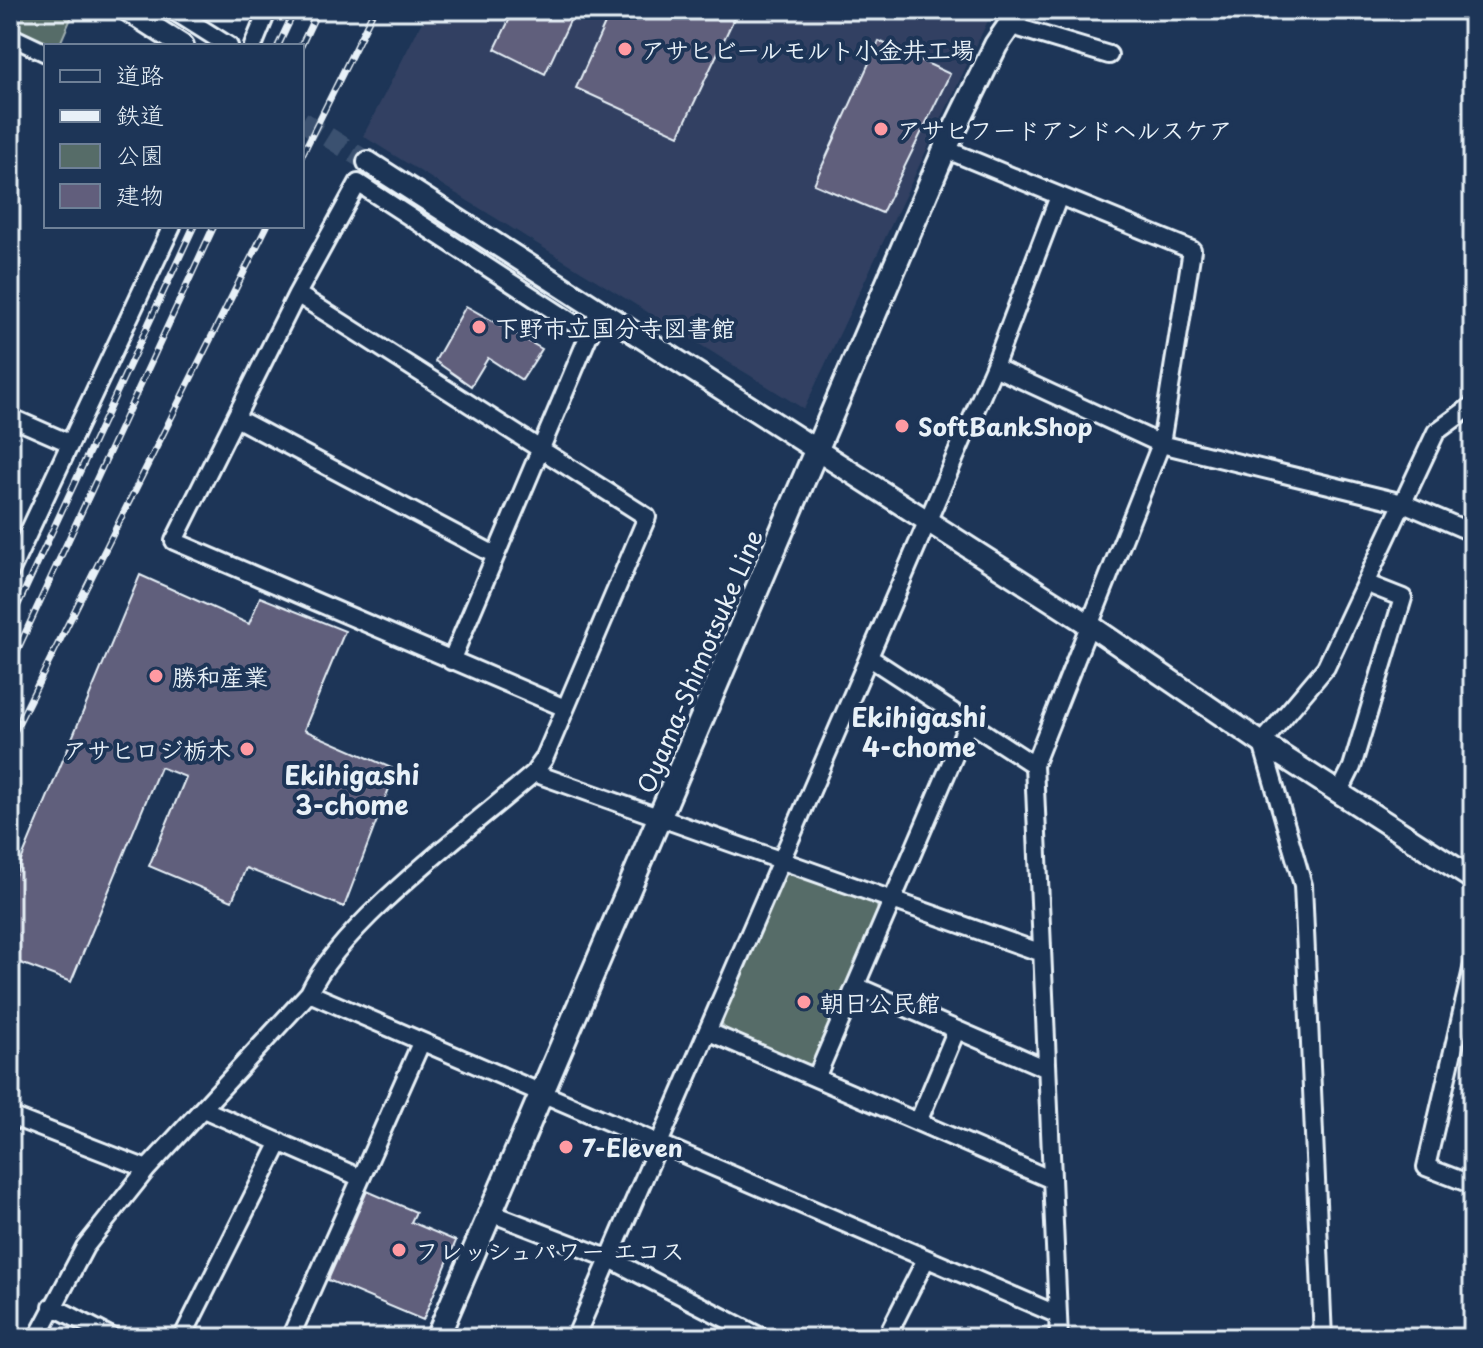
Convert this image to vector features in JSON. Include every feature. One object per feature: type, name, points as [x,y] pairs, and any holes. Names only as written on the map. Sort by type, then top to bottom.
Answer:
[{"type":"main road","name":"Oyama-Shimotsuke Line","points":[[437,1338],[945,149],[1015,18]]},
{"type":"street","points":[[127,10],[180,44]]},
{"type":"street","points":[[172,10],[226,44]]},
{"type":"street","points":[[254,44],[267,11]]},
{"type":"street","points":[[1015,18],[1109,55]]},
{"type":"street","points":[[10,36],[44,52]]},
{"type":"street","points":[[945,149],[1192,250],[1161,444],[1034,765],[1059,1338]]},
{"type":"street","points":[[368,162],[1091,626],[1262,743],[1473,879]]},
{"type":"street","points":[[565,708],[174,541],[297,294],[358,183],[590,334]]},
{"type":"street","points":[[575,1338],[994,367],[1059,196]]},
{"type":"street","points":[[10,572],[67,442],[171,228]]},
{"type":"street","points":[[37,1338],[85,1247],[147,1169],[309,993],[317,976],[376,910],[534,773],[544,759],[647,517],[297,294]]},
{"type":"street","points":[[451,661],[599,311]]},
{"type":"street","points":[[994,367],[1161,444],[1403,503],[1473,533]]},
{"type":"street","points":[[1262,743],[1326,667],[1436,432],[1473,405]]},
{"type":"street","points":[[10,417],[67,442]]},
{"type":"street","points":[[236,418],[495,555]]},
{"type":"street","points":[[1339,793],[1352,767],[1403,598],[1365,583]]},
{"type":"street","points":[[870,658],[1034,765]]},
{"type":"street","points":[[816,1078],[969,721]]},
{"type":"street","points":[[1262,743],[1303,885],[1323,1338]]},
{"type":"street","points":[[534,773],[1042,953]]},
{"type":"street","points":[[1473,965],[1426,1167],[1473,1185]]},
{"type":"street","points":[[856,986],[1047,1069]]},
{"type":"street","points":[[309,993],[1058,1315]]},
{"type":"street","points":[[918,1122],[956,1031]]},
{"type":"street","points":[[709,1032],[1052,1180]]},
{"type":"street","points":[[290,1338],[421,1043]]},
{"type":"street","points":[[203,1109],[361,1178]]},
{"type":"street","points":[[10,1123],[13,1117],[147,1169]]},
{"type":"street","points":[[182,1338],[280,1142]]},
{"type":"street","points":[[491,1213],[610,1259],[763,1338]]},
{"type":"street","points":[[886,1338],[926,1259]]},
{"type":"street","points":[[52,1306],[114,1338]]},
{"type":"shaded area","points":[[428,10],[993,10],[804,409],[363,136]]},
{"type":"green space","points":[[10,10],[70,10],[72,16],[60,44],[44,45],[10,32]]},
{"type":"green space","points":[[794,872],[876,903],[879,913],[816,1062],[806,1066],[726,1032],[721,1021],[783,876]]},
{"type":"building","points":[[514,10],[575,10],[545,74],[495,49]]},
{"type":"building","points":[[611,10],[738,10],[679,135],[576,88]]},
{"type":"building","name":"アサヒフードアンドヘルスケア","points":[[879,41],[950,74],[882,213],[814,184]]},
{"type":"building","name":"下野市立国分寺図書館","points":[[466,306],[542,349],[522,380],[488,358],[471,386],[435,361]]},
{"type":"building","points":[[140,575],[249,624],[260,597],[345,631],[304,730],[396,770],[344,907],[246,868],[232,901],[149,866],[186,777],[160,767],[71,982],[10,959],[10,887]]},
{"type":"building","points":[[367,1191],[416,1212],[411,1222],[456,1241],[423,1320],[328,1280]]},
{"type":"tunnel","points":[[304,122],[368,162]]},
{"type":"railway","points":[[279,44],[295,10]]},
{"type":"railway","points":[[302,44],[318,10]]},
{"type":"railway","points":[[304,151],[374,10]]},
{"type":"railway","points":[[10,622],[193,228]]},
{"type":"railway","points":[[10,666],[213,228]]},
{"type":"railway","points":[[10,740],[266,228]]},
{"type":"place","name":"アサヒビールモルト小金井工場","points":[[625,49]]},
{"type":"place","name":"アサヒフードアンドヘルスケア","points":[[881,129]]},
{"type":"place","name":"下野市立国分寺図書館","points":[[479,327]]},
{"type":"place","name":"SoftBankShop","points":[[902,426]]},
{"type":"place","name":"勝和産業","points":[[156,676]]},
{"type":"place","name":"アサヒロジ栃木","points":[[247,749]]},
{"type":"place","name":"朝日公民館","points":[[804,1002]]},
{"type":"place","name":"7-Eleven","points":[[566,1147]]},
{"type":"place","name":"フレッシュパワー エコス","points":[[399,1250]]},
{"type":"district","name":"Ekihigashi 4-chome","points":[[919,731]]},
{"type":"district","name":"Ekihigashi 3-chome","points":[[352,789]]}]
